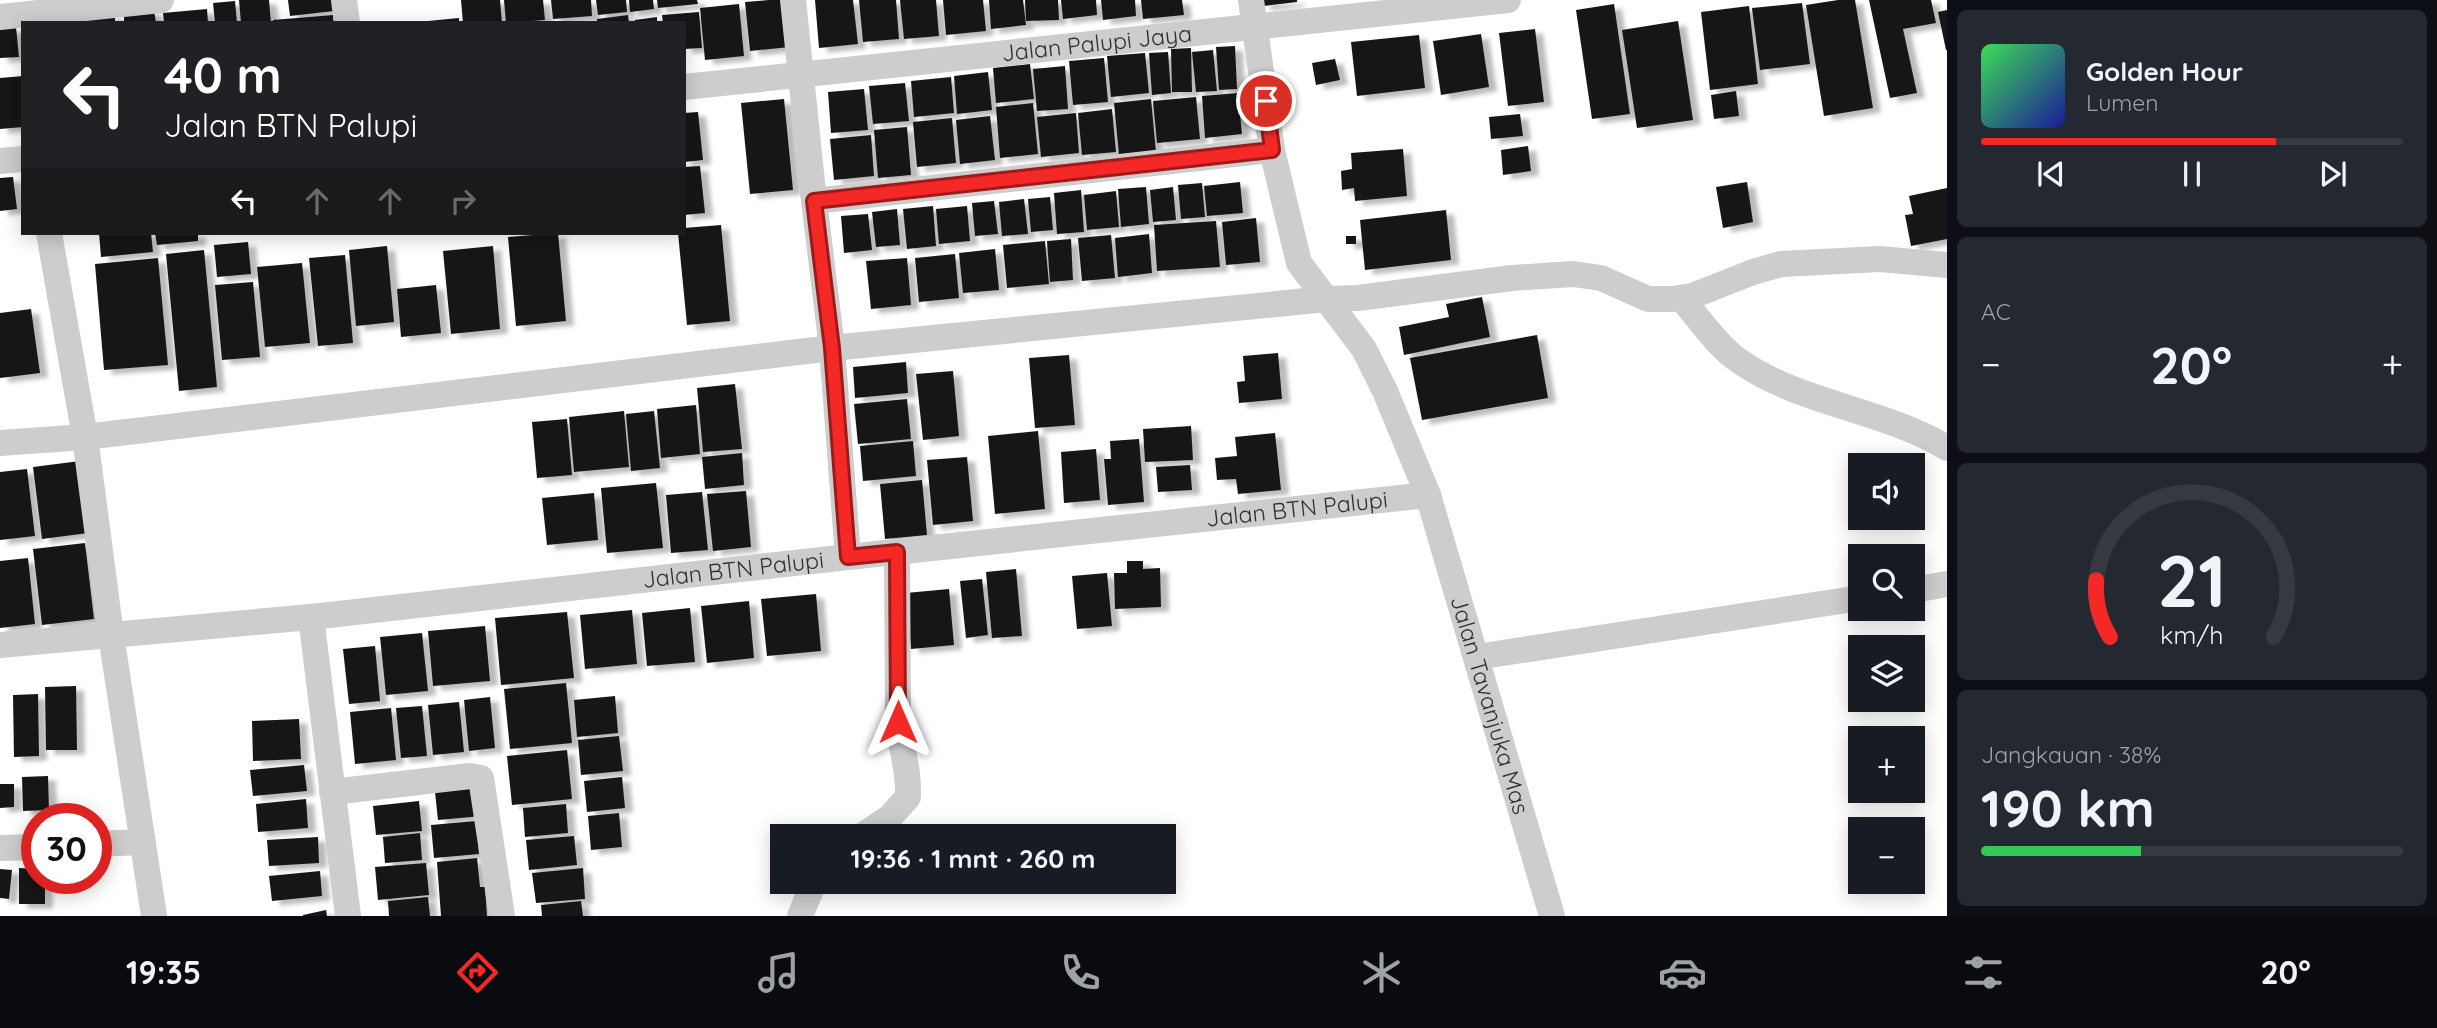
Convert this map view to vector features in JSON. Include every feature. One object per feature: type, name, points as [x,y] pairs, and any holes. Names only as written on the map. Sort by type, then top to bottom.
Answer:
[{"type":"street","points":[[0,17],[161,0]]},
{"type":"street","points":[[344,0],[346,21]]},
{"type":"street","points":[[793,0],[832,348],[848,557]]},
{"type":"street","points":[[1251,0],[1272,150],[1299,263],[1364,349],[1385,391],[1428,495]]},
{"type":"street","name":"Jalan Palupi Jaya","points":[[686,87],[1508,0]]},
{"type":"street","points":[[814,201],[1272,150]]},
{"type":"street","points":[[0,161],[21,159]]},
{"type":"street","points":[[49,235],[85,437],[111,635],[155,916]]},
{"type":"street","points":[[0,443],[85,437],[832,348],[1358,298],[1512,278],[1573,274],[1601,278],[1648,299],[1692,296],[1781,264],[1880,259],[1947,265]]},
{"type":"street","points":[[1681,298],[1725,349],[1746,365],[1784,385],[1910,430],[1947,448]]},
{"type":"street","name":"Jalan BTN Palupi","points":[[0,645],[311,617],[1428,495]]},
{"type":"street","name":"Jalan Tavanjuka Mas","points":[[1428,495],[1552,916]]},
{"type":"street","points":[[880,824],[908,797],[906,762],[898,722],[897,552]]},
{"type":"street","points":[[1925,588],[1947,584]]},
{"type":"street","points":[[1477,657],[1848,600]]},
{"type":"street","points":[[311,617],[348,916]]},
{"type":"street","points":[[332,792],[470,776],[481,778],[502,916]]},
{"type":"street","points":[[112,843],[142,842]]},
{"type":"street","points":[[0,848],[21,847]]},
{"type":"street","points":[[800,916],[809,894]]},
{"type":"building","points":[[239,0],[269,0],[271,21],[241,21]]},
{"type":"building","points":[[288,0],[333,0],[334,11],[290,16]]},
{"type":"building","points":[[461,0],[500,0],[502,21],[463,21]]},
{"type":"building","points":[[504,0],[543,0],[545,20],[506,21]]},
{"type":"building","points":[[551,0],[591,0],[592,16],[553,19]]},
{"type":"building","points":[[596,0],[626,0],[627,12],[598,15]]},
{"type":"building","points":[[629,0],[653,0],[654,9],[630,12]]},
{"type":"building","points":[[657,0],[697,0],[698,4],[658,8]]},
{"type":"building","points":[[785,0],[790,47],[750,51],[745,2]]},
{"type":"building","points":[[815,0],[853,0],[858,44],[819,48]]},
{"type":"building","points":[[859,0],[896,0],[899,39],[863,42]]},
{"type":"building","points":[[900,0],[936,0],[939,36],[904,39]]},
{"type":"building","points":[[943,0],[983,0],[986,31],[946,35]]},
{"type":"building","points":[[989,0],[1023,0],[1026,25],[991,29]]},
{"type":"building","points":[[1025,0],[1058,0],[1059,20],[1026,21]]},
{"type":"building","points":[[1061,0],[1096,0],[1097,15],[1063,19]]},
{"type":"building","points":[[1101,0],[1135,0],[1136,16],[1103,20]]},
{"type":"building","points":[[1141,0],[1182,0],[1184,15],[1143,19]]},
{"type":"building","points":[[1262,0],[1297,0],[1297,2],[1263,6]]},
{"type":"building","points":[[1855,0],[1873,108],[1824,116],[1806,5]]},
{"type":"building","points":[[1869,0],[1931,0],[1936,23],[1903,29],[1917,93],[1890,98]]},
{"type":"building","points":[[235,1],[237,21],[215,21],[213,3]]},
{"type":"building","points":[[1802,3],[1810,64],[1760,70],[1752,8]]},
{"type":"building","points":[[739,4],[744,56],[705,60],[700,8]]},
{"type":"building","points":[[1614,4],[1630,114],[1592,119],[1576,10]]},
{"type":"building","points":[[1749,6],[1758,84],[1710,90],[1701,12]]},
{"type":"building","points":[[207,9],[208,21],[164,21],[163,13]]},
{"type":"building","points":[[154,10],[156,21],[124,21],[124,13]]},
{"type":"building","points":[[1947,10],[1947,50],[1946,50],[1938,12]]},
{"type":"building","points":[[699,12],[702,48],[686,49],[686,21],[663,21],[662,15]]},
{"type":"building","points":[[115,15],[115,21],[78,19]]},
{"type":"building","points":[[333,15],[334,21],[273,21]]},
{"type":"building","points":[[628,15],[629,21],[597,21]]},
{"type":"building","points":[[657,17],[657,21],[635,20]]},
{"type":"building","points":[[459,18],[459,21],[428,21]]},
{"type":"building","points":[[1678,21],[1693,120],[1637,128],[1622,30]]},
{"type":"building","points":[[16,27],[19,57],[0,58],[0,29]]},
{"type":"building","points":[[1535,29],[1544,102],[1508,106],[1499,33]]},
{"type":"building","points":[[1481,34],[1489,87],[1441,95],[1433,41]]},
{"type":"building","points":[[1419,35],[1425,88],[1357,96],[1351,42]]},
{"type":"building","points":[[1235,46],[1237,89],[1219,90],[1216,47]]},
{"type":"building","points":[[1191,48],[1192,92],[1172,92],[1171,49]]},
{"type":"building","points":[[1213,50],[1217,91],[1196,92],[1192,52]]},
{"type":"building","points":[[1168,52],[1171,93],[1152,95],[1149,53]]},
{"type":"building","points":[[1145,53],[1149,93],[1111,97],[1107,56]]},
{"type":"building","points":[[1104,58],[1108,102],[1073,105],[1069,61]]},
{"type":"building","points":[[1335,59],[1340,80],[1316,85],[1312,63]]},
{"type":"building","points":[[1030,64],[1034,99],[996,103],[993,68]]},
{"type":"building","points":[[1065,66],[1068,109],[1037,111],[1033,69]]},
{"type":"building","points":[[988,72],[992,110],[957,114],[954,76]]},
{"type":"building","points":[[21,76],[21,127],[0,129],[0,78]]},
{"type":"building","points":[[951,77],[954,113],[914,117],[911,81]]},
{"type":"building","points":[[905,83],[909,121],[873,124],[869,86]]},
{"type":"building","points":[[864,89],[868,130],[831,133],[828,92]]},
{"type":"building","points":[[1736,91],[1739,116],[1714,119],[1711,95]]},
{"type":"building","points":[[1238,93],[1242,134],[1205,138],[1202,96]]},
{"type":"building","points":[[1196,97],[1200,139],[1157,143],[1153,101]]},
{"type":"building","points":[[784,99],[793,190],[750,194],[741,103]]},
{"type":"building","points":[[1151,99],[1156,152],[1119,155],[1114,103]]},
{"type":"building","points":[[1033,103],[1038,154],[1000,158],[996,107]]},
{"type":"building","points":[[1112,109],[1116,152],[1082,155],[1078,113]]},
{"type":"building","points":[[698,112],[703,160],[686,162],[686,113]]},
{"type":"building","points":[[1076,113],[1079,153],[1041,157],[1037,117]]},
{"type":"building","points":[[1520,114],[1523,136],[1491,139],[1489,117]]},
{"type":"building","points":[[990,116],[995,160],[960,164],[956,120]]},
{"type":"building","points":[[952,118],[956,163],[917,167],[913,122]]},
{"type":"building","points":[[907,127],[911,175],[878,178],[874,130]]},
{"type":"building","points":[[871,135],[874,176],[834,180],[830,139]]},
{"type":"building","points":[[1528,146],[1531,171],[1503,175],[1501,150]]},
{"type":"building","points":[[1403,149],[1407,196],[1355,201],[1354,188],[1342,190],[1341,171],[1352,169],[1351,153]]},
{"type":"building","points":[[700,166],[705,213],[686,215],[686,167]]},
{"type":"building","points":[[13,177],[17,209],[0,211],[0,178]]},
{"type":"building","points":[[1240,182],[1243,213],[1207,216],[1204,186]]},
{"type":"building","points":[[1747,182],[1753,222],[1723,228],[1716,187]]},
{"type":"building","points":[[1202,183],[1205,217],[1181,219],[1178,185]]},
{"type":"building","points":[[1146,187],[1149,224],[1121,227],[1118,189]]},
{"type":"building","points":[[1173,187],[1176,220],[1153,222],[1150,190]]},
{"type":"building","points":[[1947,188],[1947,239],[1911,246],[1905,215],[1913,214],[1909,196]]},
{"type":"building","points":[[1081,190],[1084,232],[1057,234],[1054,193]]},
{"type":"building","points":[[1116,191],[1119,227],[1087,230],[1084,195]]},
{"type":"building","points":[[1050,197],[1053,230],[1031,232],[1028,199]]},
{"type":"building","points":[[1024,199],[1028,234],[1002,236],[999,202]]},
{"type":"building","points":[[994,201],[998,234],[975,236],[972,203]]},
{"type":"building","points":[[933,206],[936,246],[907,249],[903,209]]},
{"type":"building","points":[[967,206],[970,241],[939,244],[936,209]]},
{"type":"building","points":[[897,209],[900,245],[876,247],[872,212]]},
{"type":"building","points":[[1446,210],[1451,260],[1365,270],[1360,220]]},
{"type":"building","points":[[868,214],[872,250],[844,253],[841,216]]},
{"type":"building","points":[[1256,218],[1260,262],[1226,265],[1222,222]]},
{"type":"building","points":[[1216,221],[1220,267],[1157,271],[1154,225]]},
{"type":"building","points":[[721,225],[730,321],[687,325],[678,235],[686,235],[686,228]]},
{"type":"building","points":[[1149,234],[1152,273],[1118,277],[1115,238]]},
{"type":"building","points":[[99,235],[151,235],[153,252],[101,257]]},
{"type":"building","points":[[155,235],[198,235],[198,241],[157,245]]},
{"type":"building","points":[[558,235],[566,321],[516,326],[508,237]]},
{"type":"building","points":[[1111,235],[1115,278],[1082,281],[1078,238]]},
{"type":"building","points":[[1346,236],[1356,236],[1356,244],[1346,244]]},
{"type":"building","points":[[1071,239],[1073,280],[1050,282],[1047,241]]},
{"type":"building","points":[[1045,241],[1049,284],[1007,288],[1003,245]]},
{"type":"building","points":[[248,242],[251,274],[217,277],[214,245]]},
{"type":"building","points":[[387,246],[394,322],[356,326],[349,250]]},
{"type":"building","points":[[493,246],[500,329],[451,334],[443,251]]},
{"type":"building","points":[[995,249],[999,290],[963,293],[959,253]]},
{"type":"building","points":[[204,250],[217,387],[179,391],[166,254]]},
{"type":"building","points":[[955,254],[959,298],[919,302],[915,258]]},
{"type":"building","points":[[345,255],[353,343],[318,346],[309,258]]},
{"type":"building","points":[[158,258],[168,365],[104,370],[95,264]]},
{"type":"building","points":[[907,258],[911,305],[871,309],[866,261]]},
{"type":"building","points":[[302,263],[310,343],[265,347],[257,267]]},
{"type":"building","points":[[253,282],[260,357],[222,360],[215,285]]},
{"type":"building","points":[[436,285],[441,333],[401,337],[397,289]]},
{"type":"building","points":[[1482,297],[1490,337],[1404,355],[1399,327],[1449,317],[1446,304]]},
{"type":"building","points":[[31,309],[40,373],[0,378],[0,313]]},
{"type":"building","points":[[1537,335],[1548,398],[1422,420],[1410,358]]},
{"type":"building","points":[[1278,353],[1282,399],[1239,403],[1237,382],[1245,381],[1243,356]]},
{"type":"building","points":[[1069,355],[1075,425],[1035,428],[1029,358]]},
{"type":"building","points":[[906,362],[908,393],[855,398],[853,367]]},
{"type":"building","points":[[953,371],[959,436],[923,440],[916,374]]},
{"type":"building","points":[[735,384],[742,449],[703,452],[697,388]]},
{"type":"building","points":[[907,399],[911,439],[858,444],[854,404]]},
{"type":"building","points":[[696,405],[700,454],[661,458],[657,409]]},
{"type":"building","points":[[624,411],[629,467],[574,472],[569,417]]},
{"type":"building","points":[[654,411],[660,468],[631,471],[626,414]]},
{"type":"building","points":[[567,419],[572,475],[537,478],[532,422]]},
{"type":"building","points":[[1191,426],[1193,460],[1145,462],[1143,429]]},
{"type":"building","points":[[1038,431],[1045,509],[995,514],[988,436]]},
{"type":"building","points":[[1275,433],[1281,490],[1238,494],[1236,479],[1217,480],[1215,458],[1237,456],[1235,437]]},
{"type":"building","points":[[1139,439],[1144,502],[1108,505],[1104,459],[1111,459],[1110,441]]},
{"type":"building","points":[[913,441],[916,476],[863,481],[860,446]]},
{"type":"building","points":[[1096,449],[1100,500],[1064,503],[1061,452]]},
{"type":"building","points":[[742,453],[744,485],[705,489],[702,457]]},
{"type":"building","points":[[967,457],[973,521],[933,525],[927,460]]},
{"type":"building","points":[[80,461],[88,533],[42,539],[33,467]]},
{"type":"building","points":[[1190,465],[1192,490],[1158,492],[1156,467]]},
{"type":"building","points":[[27,469],[35,536],[0,540],[0,472]]},
{"type":"building","points":[[922,480],[927,535],[885,539],[880,484]]},
{"type":"building","points":[[656,483],[663,548],[607,553],[601,488]]},
{"type":"building","points":[[746,491],[751,547],[713,551],[707,494]]},
{"type":"building","points":[[702,492],[708,550],[671,553],[666,495]]},
{"type":"building","points":[[594,493],[598,540],[547,545],[542,498]]},
{"type":"building","points":[[85,543],[94,619],[42,625],[33,549]]},
{"type":"building","points":[[28,558],[35,624],[0,628],[0,561]]},
{"type":"building","points":[[1127,561],[1143,561],[1143,569],[1160,568],[1161,607],[1115,609],[1114,573],[1127,573]]},
{"type":"building","points":[[1016,569],[1022,636],[992,638],[986,572]]},
{"type":"building","points":[[1107,573],[1112,626],[1077,629],[1072,576]]},
{"type":"building","points":[[982,579],[988,635],[966,638],[960,581]]},
{"type":"building","points":[[949,589],[954,645],[911,649],[906,593]]},
{"type":"building","points":[[816,594],[821,651],[767,656],[761,599]]},
{"type":"building","points":[[749,601],[754,658],[707,663],[701,606]]},
{"type":"building","points":[[690,608],[695,662],[647,666],[642,613]]},
{"type":"building","points":[[632,610],[637,664],[585,669],[580,615]]},
{"type":"building","points":[[567,612],[574,678],[501,685],[495,618]]},
{"type":"building","points":[[485,626],[490,681],[433,686],[428,631]]},
{"type":"building","points":[[422,633],[428,691],[386,695],[380,637]]},
{"type":"building","points":[[375,646],[380,701],[349,704],[343,649]]},
{"type":"building","points":[[566,683],[572,743],[510,749],[504,689]]},
{"type":"building","points":[[76,686],[77,750],[46,750],[45,687]]},
{"type":"building","points":[[38,694],[39,756],[14,757],[13,695]]},
{"type":"building","points":[[615,696],[618,733],[577,737],[574,700]]},
{"type":"building","points":[[490,697],[495,748],[469,751],[464,700]]},
{"type":"building","points":[[459,702],[464,752],[433,755],[428,705]]},
{"type":"building","points":[[422,706],[427,756],[401,758],[396,708]]},
{"type":"building","points":[[391,708],[396,760],[355,764],[350,712]]},
{"type":"building","points":[[299,719],[301,759],[253,761],[252,721]]},
{"type":"building","points":[[619,736],[623,771],[581,775],[578,740]]},
{"type":"building","points":[[567,750],[572,799],[512,805],[507,756]]},
{"type":"building","points":[[304,765],[307,791],[253,796],[250,770]]},
{"type":"building","points":[[48,776],[49,803],[23,803],[22,777]]},
{"type":"building","points":[[622,777],[625,808],[587,812],[584,781]]},
{"type":"building","points":[[0,784],[14,784],[14,807],[0,808]]},
{"type":"building","points":[[479,788],[482,816],[438,820],[435,792]]},
{"type":"building","points":[[306,799],[308,828],[258,832],[256,804]]},
{"type":"building","points":[[419,801],[422,831],[376,835],[373,806]]},
{"type":"building","points":[[566,804],[568,833],[525,837],[523,808]]},
{"type":"building","points":[[619,813],[622,847],[591,850],[588,816]]},
{"type":"building","points":[[476,821],[479,854],[434,858],[431,825]]},
{"type":"building","points":[[420,833],[422,860],[385,863],[383,837]]},
{"type":"building","points":[[574,836],[577,865],[529,870],[526,840]]},
{"type":"building","points":[[318,837],[319,863],[269,866],[267,840]]},
{"type":"building","points":[[477,858],[480,887],[485,887],[487,916],[441,916],[437,862]]},
{"type":"building","points":[[426,863],[429,895],[378,900],[375,867]]},
{"type":"building","points":[[19,868],[21,894],[45,894],[45,904],[19,904]]},
{"type":"building","points":[[583,868],[585,899],[536,903],[532,873]]},
{"type":"building","points":[[0,869],[12,870],[9,899],[0,898]]},
{"type":"building","points":[[320,871],[322,896],[272,901],[269,876]]},
{"type":"building","points":[[428,897],[430,916],[389,916],[388,901]]},
{"type":"building","points":[[581,901],[583,916],[542,916],[541,905]]},
{"type":"building","points":[[326,910],[327,916],[303,916],[303,915]]},
{"type":"route","points":[[898,722],[897,552],[848,557],[832,348],[814,201],[1272,150],[1266,101]]}]
